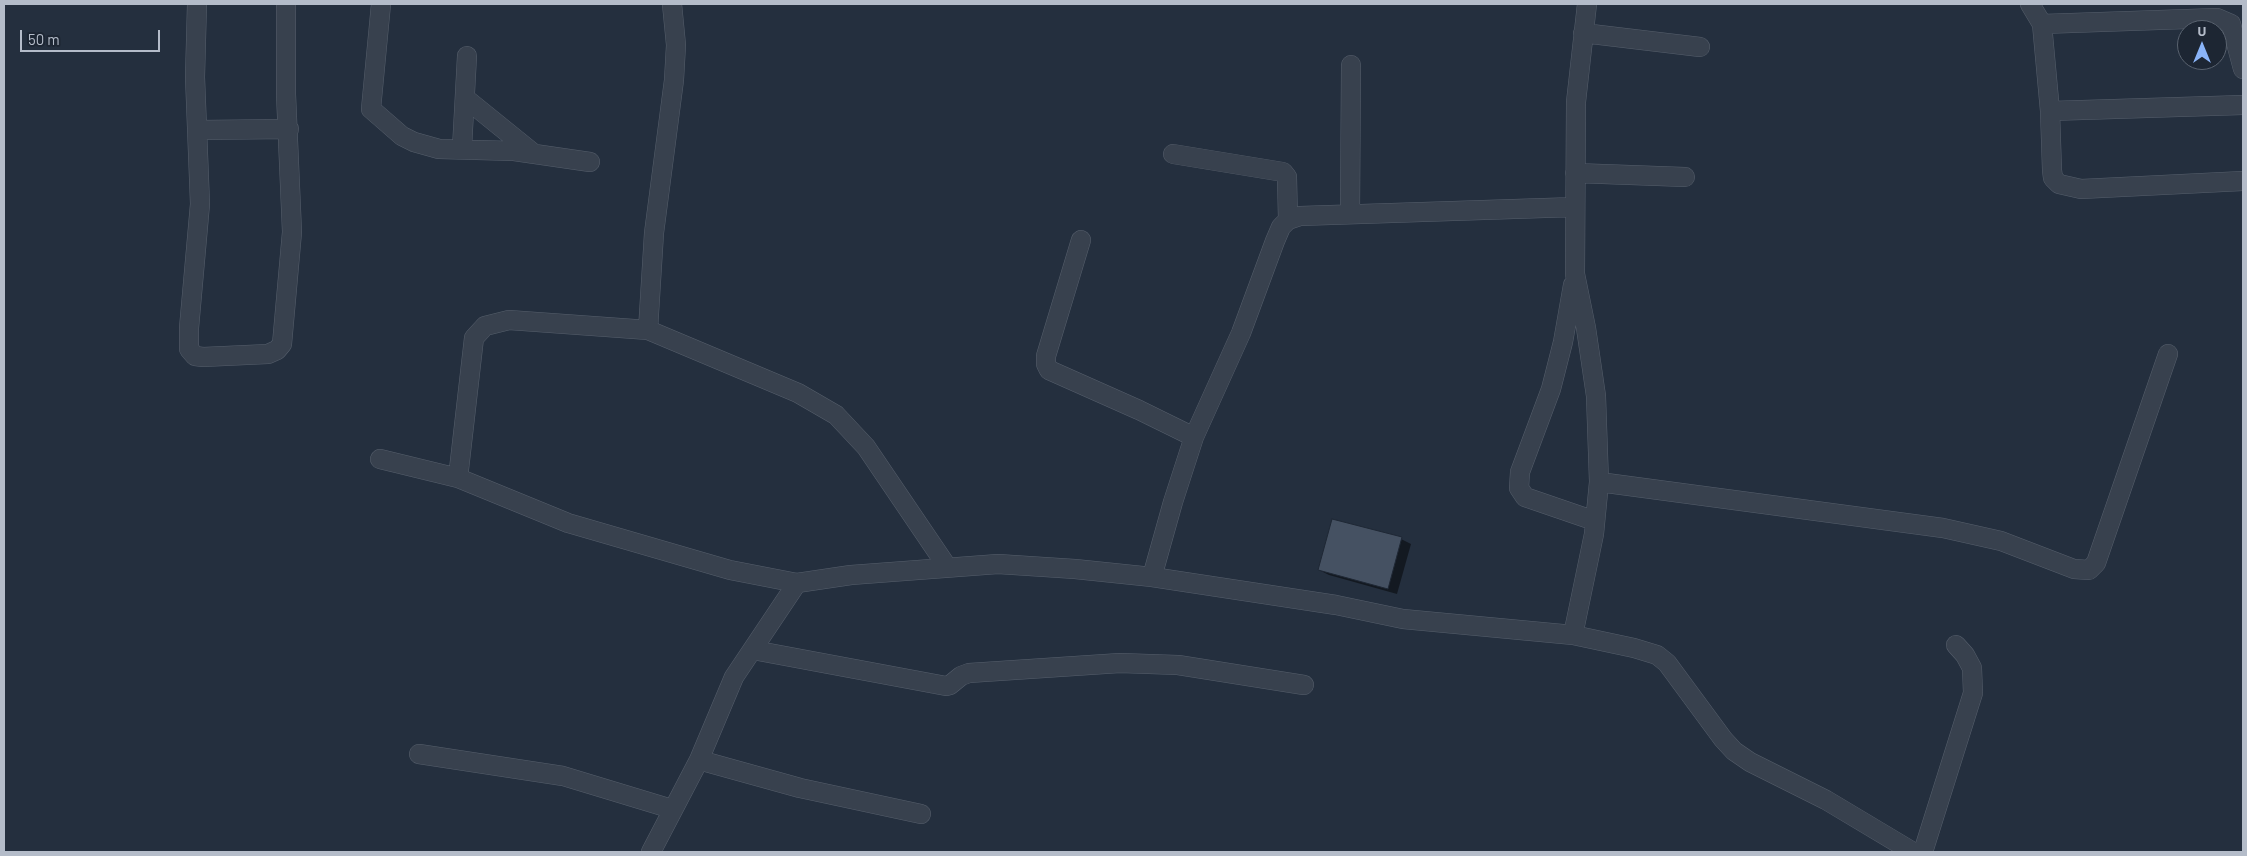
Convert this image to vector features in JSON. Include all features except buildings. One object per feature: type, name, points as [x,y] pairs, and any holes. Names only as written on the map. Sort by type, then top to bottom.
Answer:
[{"type":"street","points":[[197,4],[195,77],[200,204],[189,328],[189,349],[195,356],[203,357],[268,354],[277,350],[282,344],[292,232],[286,94],[286,4]]},
{"type":"street","points":[[381,4],[371,109],[402,136],[414,142],[439,149],[462,148],[532,153],[590,162]]},
{"type":"street","points":[[648,330],[654,233],[674,80],[676,45],[672,4]]},
{"type":"street","points":[[1587,4],[1576,102],[1575,274],[1563,342],[1551,390],[1520,472],[1519,488],[1525,497],[1595,521]]},
{"type":"street","points":[[2030,4],[2042,24],[2050,111],[2053,178],[2059,184],[2080,189],[2243,181]]},
{"type":"street","points":[[2042,24],[2217,18],[2232,24],[2243,69]]},
{"type":"street","points":[[1583,33],[1700,47]]},
{"type":"street","points":[[462,148],[467,56]]},
{"type":"street","points":[[1350,214],[1351,65]]},
{"type":"street","points":[[465,98],[532,153]]},
{"type":"street","points":[[2050,111],[2243,105]]},
{"type":"street","points":[[198,130],[289,129]]},
{"type":"street","points":[[1173,154],[1283,172],[1287,177],[1288,220]]},
{"type":"street","points":[[1575,173],[1685,177]]},
{"type":"street","points":[[1152,577],[1194,437],[1241,333],[1281,227],[1288,220],[1300,216],[1575,207]]},
{"type":"street","points":[[1081,240],[1046,356],[1048,370],[1139,410],[1194,437]]},
{"type":"street","points":[[1573,635],[1586,576],[1599,482],[1596,396],[1586,328],[1575,274]]},
{"type":"street","points":[[458,478],[474,338],[485,326],[509,320],[648,330],[798,393],[836,414],[866,447],[948,568]]},
{"type":"street","points":[[1599,482],[1943,528],[2001,541],[2074,569],[2089,570],[2096,563],[2168,354]]},
{"type":"street","points":[[380,459],[458,478],[568,523],[730,570],[797,583],[850,575],[998,564],[1075,569],[1152,577],[1336,605],[1403,619],[1573,635],[1634,648],[1657,655],[1667,663],[1734,751],[1750,762],[1826,800],[1913,852]]},
{"type":"street","points":[[651,852],[699,760],[734,677],[797,583]]},
{"type":"street","points":[[1922,852],[1973,693],[1972,668],[1965,654],[1956,645]]},
{"type":"street","points":[[753,650],[946,686],[950,686],[961,676],[969,673],[1120,664],[1178,665],[1304,685]]},
{"type":"street","points":[[419,754],[563,776],[589,782],[672,809]]},
{"type":"street","points":[[699,760],[800,788],[922,814]]}]
